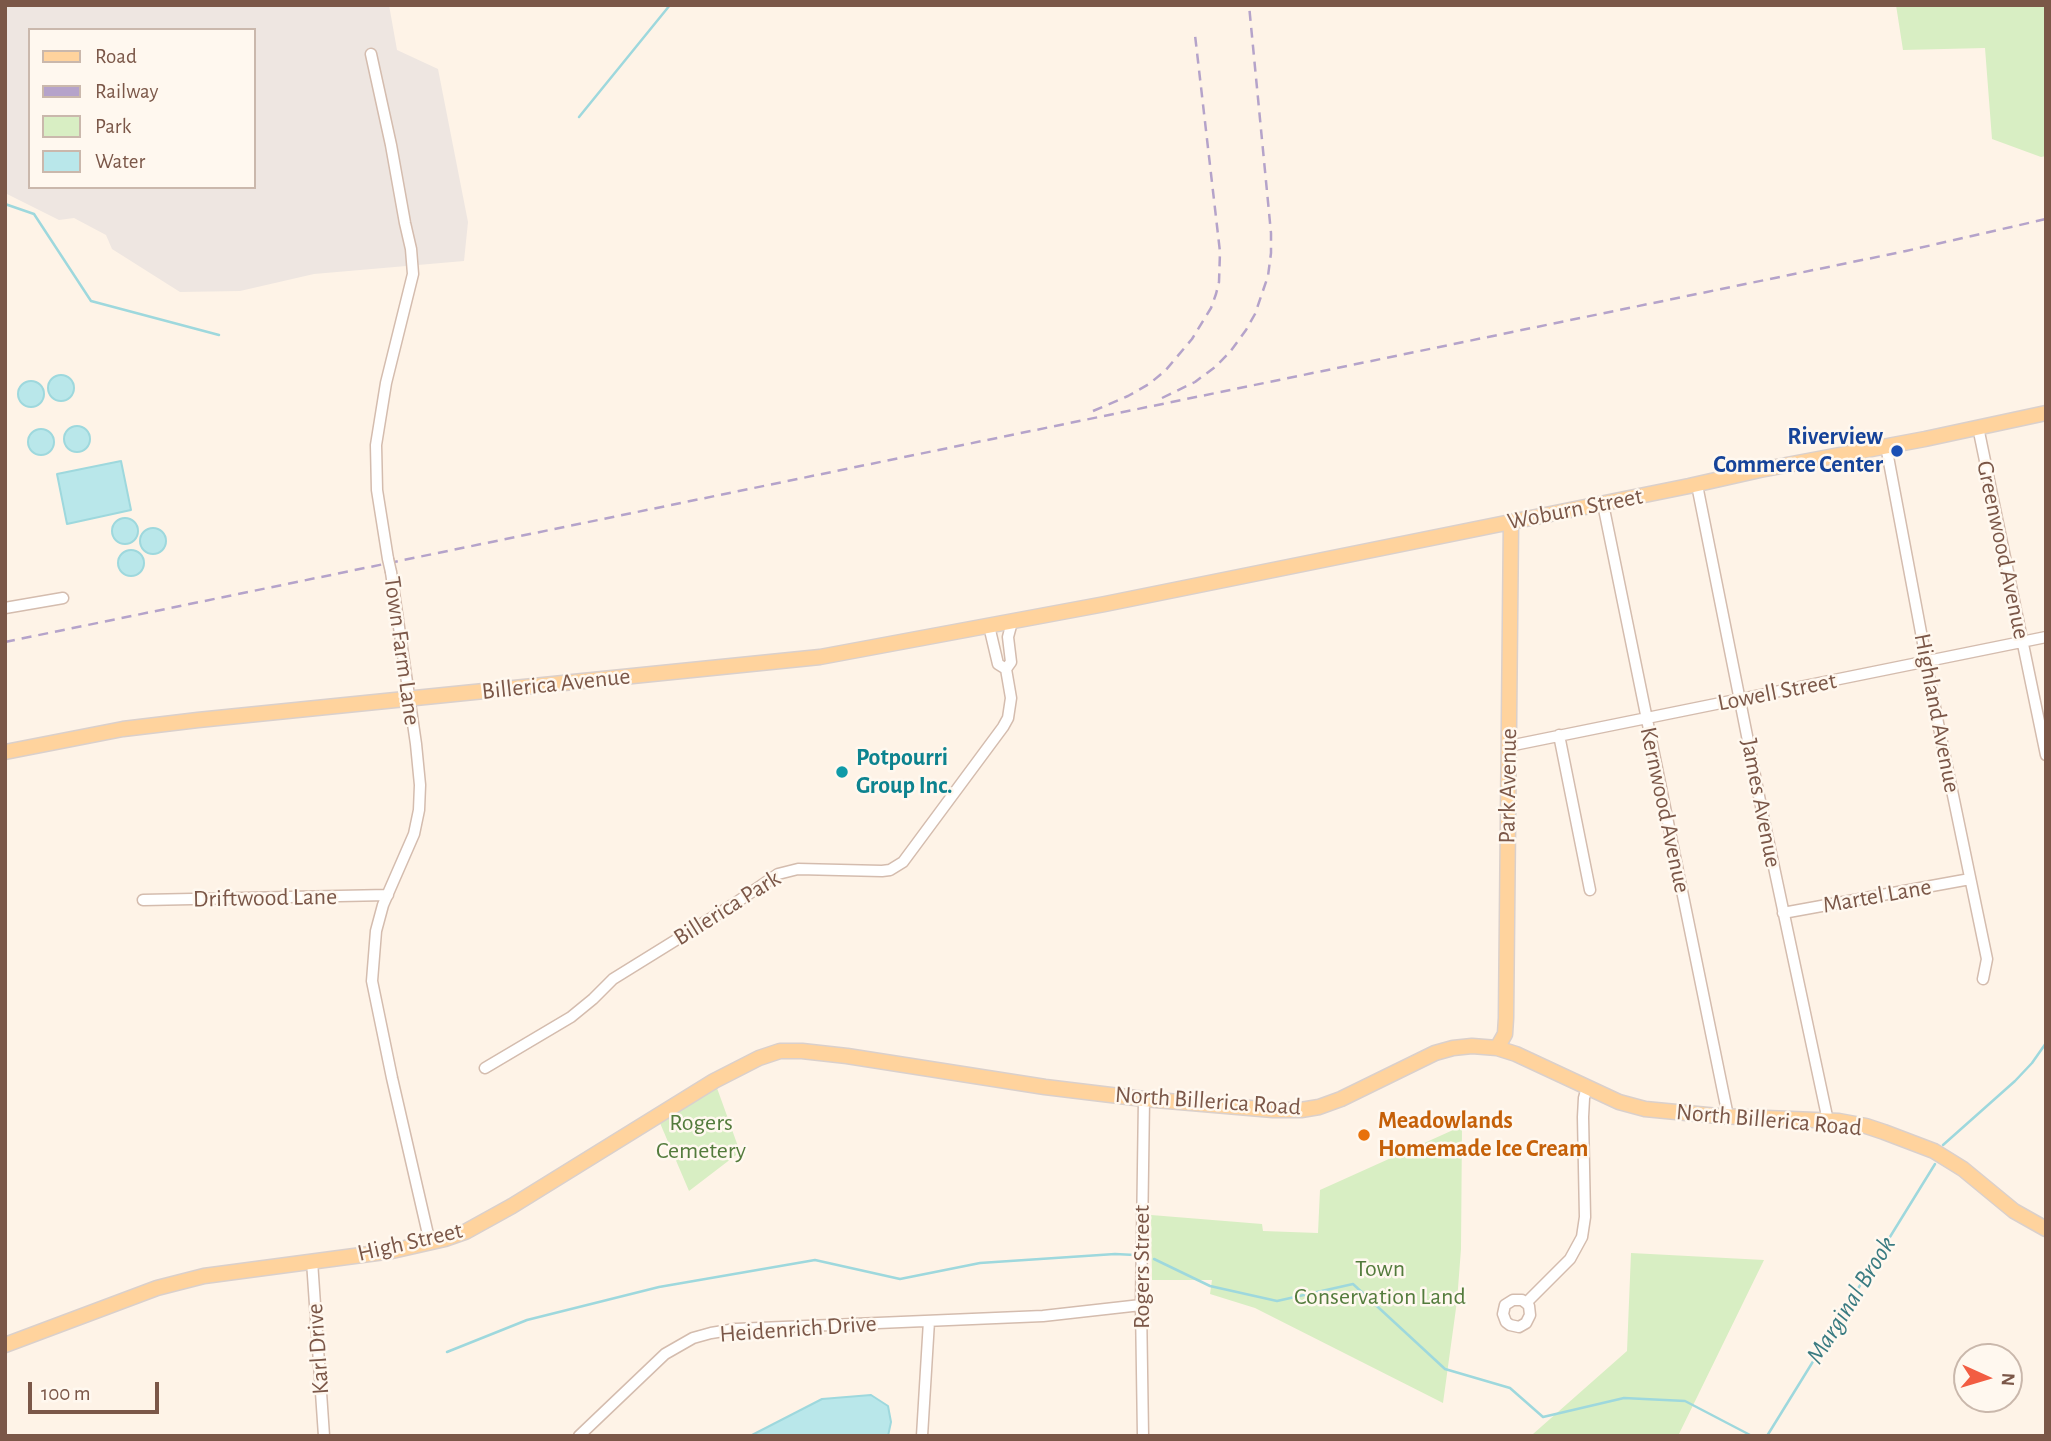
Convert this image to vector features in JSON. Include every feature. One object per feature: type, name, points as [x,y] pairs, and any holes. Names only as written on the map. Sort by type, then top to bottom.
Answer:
[{"type":"main road","name":"Woburn Street","points":[[1105,604],[2046,412]]},
{"type":"main road","name":"Park Avenue","points":[[1497,1048],[1504,1034],[1506,1018],[1511,522]]},
{"type":"main road","name":"Billerica Avenue","points":[[5,752],[123,729],[820,657],[1105,604]]},
{"type":"main road","name":"North Billerica Road","points":[[780,1051],[847,1056],[1045,1087],[1144,1099],[1301,1110],[1340,1099],[1435,1053],[1472,1046],[1497,1048],[1516,1054],[1619,1102],[1645,1109],[1866,1126],[1924,1146],[1963,1169],[2014,1211],[2046,1229]]},
{"type":"main road","name":"High Street","points":[[5,1345],[157,1288],[204,1276],[392,1251],[465,1232],[714,1081],[759,1058],[780,1051]]},
{"type":"street","name":"Town Farm Lane","points":[[371,54],[411,249],[412,274],[389,370],[376,445],[377,490],[410,699],[420,785],[414,834],[383,905],[376,931],[372,981],[430,1242]]},
{"type":"street","name":"Greenwood Avenue","points":[[1978,427],[2046,755]]},
{"type":"street","name":"Highland Avenue","points":[[1886,446],[1926,661],[1987,959],[1983,979]]},
{"type":"street","name":"James Avenue","points":[[1697,485],[1783,913],[1828,1121]]},
{"type":"street","name":"Kernwood Avenue","points":[[1603,504],[1728,1116]]},
{"type":"street","points":[[5,608],[63,598]]},
{"type":"street","name":"Billerica Park","points":[[485,1068],[571,1017],[613,979],[778,874],[799,869],[882,871],[890,870],[903,862],[1008,718],[1011,698],[1006,668],[1011,662],[1008,638],[1012,622]]},
{"type":"street","name":"Billerica Park","points":[[989,626],[998,664],[1006,668]]},
{"type":"street","name":"Lowell Street","points":[[1508,746],[2046,637]]},
{"type":"street","points":[[1559,734],[1590,890]]},
{"type":"street","name":"Martel Lane","points":[[1783,913],[1970,879]]},
{"type":"street","name":"Driftwood Lane","points":[[143,900],[388,895]]},
{"type":"street","points":[[1526,1303],[1570,1259],[1582,1237],[1585,1217],[1583,1117],[1587,1087]]},
{"type":"street","name":"Rogers Street","points":[[1143,1436],[1141,1305],[1144,1099]]},
{"type":"street","name":"Karl Drive","points":[[312,1261],[324,1436]]},
{"type":"street","name":"Heidenrich Drive","points":[[579,1436],[665,1354],[693,1338],[736,1329],[1043,1316],[1141,1305]]},
{"type":"street","points":[[922,1436],[929,1321]]},
{"type":"shaded area","points":[[5,5],[389,5],[397,50],[438,69],[468,222],[464,261],[314,274],[240,291],[180,292],[112,249],[106,235],[74,218],[59,220],[5,193]]},
{"type":"green space","points":[[1896,5],[2046,5],[2046,156],[2041,157],[1992,139],[1985,48],[1903,50]]},
{"type":"green space","name":"Rogers Cemetery","points":[[717,1088],[740,1152],[689,1191],[660,1123]]},
{"type":"green space","name":"Town Conservation Land","points":[[1462,1126],[1461,1249],[1443,1403],[1255,1308],[1210,1294],[1212,1280],[1152,1280],[1151,1215],[1262,1224],[1263,1231],[1318,1233],[1320,1190]]},
{"type":"green space","points":[[1631,1253],[1764,1260],[1678,1436],[1527,1436],[1533,1434],[1627,1351]]},
{"type":"water","points":[[61,375],[70,379],[74,388],[70,397],[61,401],[52,397],[48,388],[52,379]]},
{"type":"water","points":[[31,381],[40,385],[44,394],[40,403],[31,407],[22,403],[18,394],[22,385]]},
{"type":"water","points":[[77,426],[86,430],[90,439],[86,448],[77,452],[68,448],[64,439],[68,430]]},
{"type":"water","points":[[41,429],[50,433],[54,442],[50,451],[41,455],[32,451],[28,442],[32,433]]},
{"type":"water","points":[[121,461],[131,510],[67,524],[57,474]]},
{"type":"water","points":[[125,518],[134,522],[138,531],[134,540],[125,544],[116,540],[112,531],[116,522]]},
{"type":"water","points":[[153,528],[162,532],[166,541],[162,550],[153,554],[144,550],[140,541],[144,532]]},
{"type":"water","points":[[131,550],[140,554],[144,563],[140,572],[131,576],[122,572],[118,563],[122,554]]},
{"type":"water","points":[[871,1395],[888,1406],[891,1422],[888,1436],[750,1436],[822,1399]]},
{"type":"waterway","points":[[579,117],[670,5]]},
{"type":"waterway","points":[[5,204],[34,214],[91,301],[219,335]]},
{"type":"waterway","name":"Marginal Brook","points":[[1943,1145],[2015,1081],[2046,1043]]},
{"type":"waterway","name":"Marginal Brook","points":[[1767,1436],[1935,1164]]},
{"type":"waterway","points":[[447,1352],[527,1320],[659,1287],[815,1260],[900,1279],[980,1263],[1135,1255]]},
{"type":"waterway","points":[[1154,1259],[1210,1286],[1277,1301],[1353,1284],[1445,1369],[1510,1388],[1543,1417],[1624,1398],[1685,1401],[1752,1436]]},
{"type":"railway","points":[[1162,398],[1195,382],[1230,352],[1255,314],[1268,276],[1271,233],[1249,5]]},
{"type":"railway","points":[[1093,411],[1128,396],[1165,371],[1192,339],[1211,308],[1216,294],[1220,252],[1195,35]]},
{"type":"railway","points":[[5,642],[1906,251],[2046,219]]},
{"type":"place","name":"Riverview Commerce Center","points":[[1897,451]]},
{"type":"place","name":"Potpourri Group Inc.","points":[[842,772]]},
{"type":"place","name":"Meadowlands Homemade Ice Cream","points":[[1364,1135]]}]
